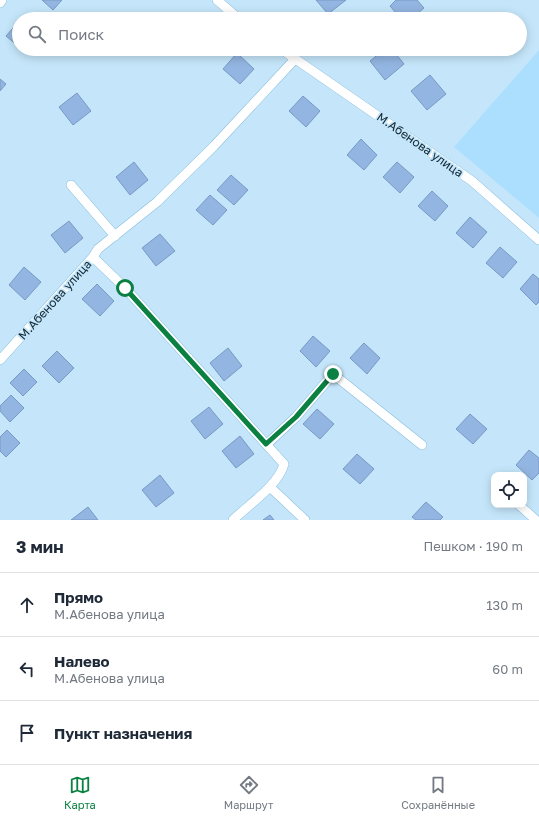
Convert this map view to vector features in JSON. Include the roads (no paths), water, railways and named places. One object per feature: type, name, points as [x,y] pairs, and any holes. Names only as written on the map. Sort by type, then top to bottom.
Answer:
[{"type":"street","points":[[217,0],[231,12]]},
{"type":"street","name":"М.Абенова улица","points":[[292,56],[472,181],[539,240]]},
{"type":"street","name":"М.Абенова улица","points":[[0,360],[98,250],[157,202],[214,146],[296,59]]},
{"type":"street","points":[[71,185],[115,236]]},
{"type":"street","name":"М.Абенова улица","points":[[93,257],[125,288],[284,464],[282,472],[270,487],[233,520]]},
{"type":"street","points":[[266,444],[296,417],[333,374],[422,445]]},
{"type":"street","points":[[270,487],[304,520]]},
{"type":"street","points":[[522,508],[536,520]]}]
